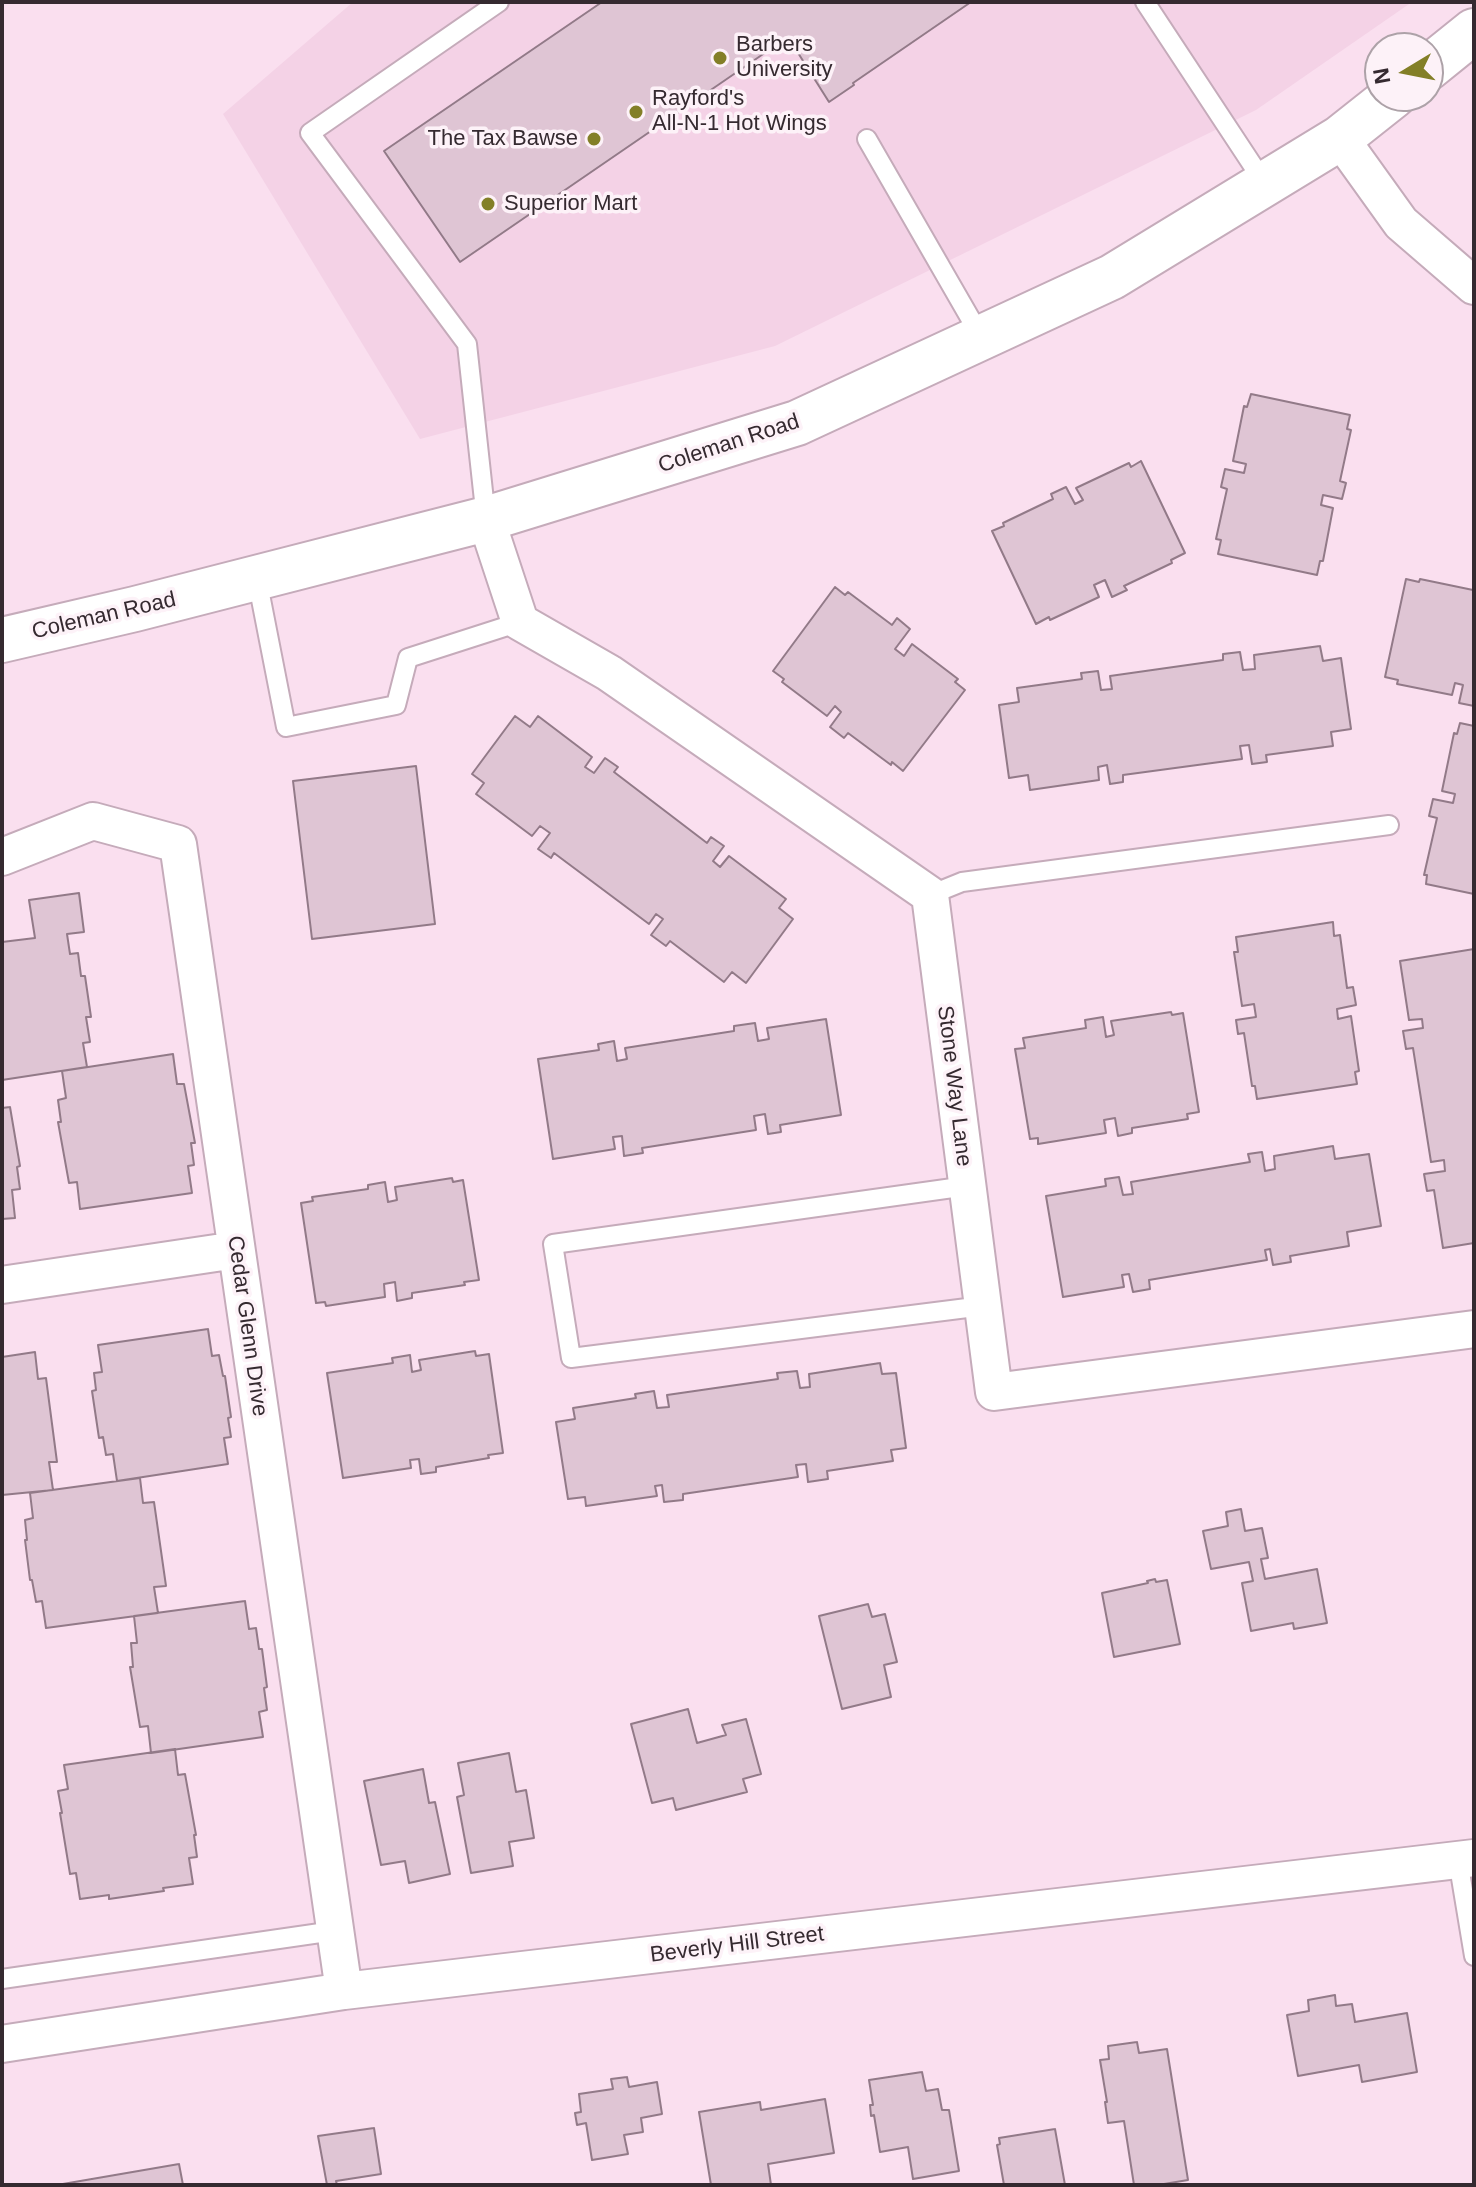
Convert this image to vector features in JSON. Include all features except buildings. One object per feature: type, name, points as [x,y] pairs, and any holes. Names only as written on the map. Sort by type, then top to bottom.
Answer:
[{"type":"main road","points":[[1444,55],[1474,31]]},
{"type":"main road","name":"Coleman Road","points":[[2,640],[257,579],[531,507],[797,423],[1112,277],[1340,138],[1373,112]]},
{"type":"street","points":[[1340,138],[1401,223],[1474,286]]},
{"type":"street","points":[[486,519],[520,622],[609,673],[930,895]]},
{"type":"street","name":"Cedar Glenn Drive","points":[[2,857],[93,821],[178,844],[344,1991]]},
{"type":"street","name":"Stone Way Lane","points":[[930,895],[994,1392],[1474,1329]]},
{"type":"street","points":[[2,1285],[236,1250]]},
{"type":"street","name":"Beverly Hill Street","points":[[2,2044],[344,1991],[1466,1859]]},
{"type":"lane","points":[[486,519],[467,344],[310,133],[499,2]]},
{"type":"lane","points":[[1145,2],[1265,184]]},
{"type":"lane","points":[[867,139],[981,337]]},
{"type":"lane","points":[[257,579],[286,727],[396,705],[408,658],[520,622]]},
{"type":"lane","points":[[930,895],[962,882],[1389,825]]},
{"type":"lane","points":[[967,1186],[553,1244],[571,1358],[983,1306]]},
{"type":"lane","points":[[1466,1859],[1474,1956]]},
{"type":"lane","points":[[2,1979],[334,1931]]},
{"type":"shaded area","points":[[353,2],[1412,2],[1369,32],[1364,32],[1364,35],[1256,110],[775,346],[420,439],[223,114]]},
{"type":"place","name":"Barbers University","points":[[720,58]]},
{"type":"place","name":"Rayford's All-N-1 Hot Wings","points":[[636,112]]},
{"type":"place","name":"The Tax Bawse","points":[[594,139]]},
{"type":"place","name":"Superior Mart","points":[[488,204]]}]
